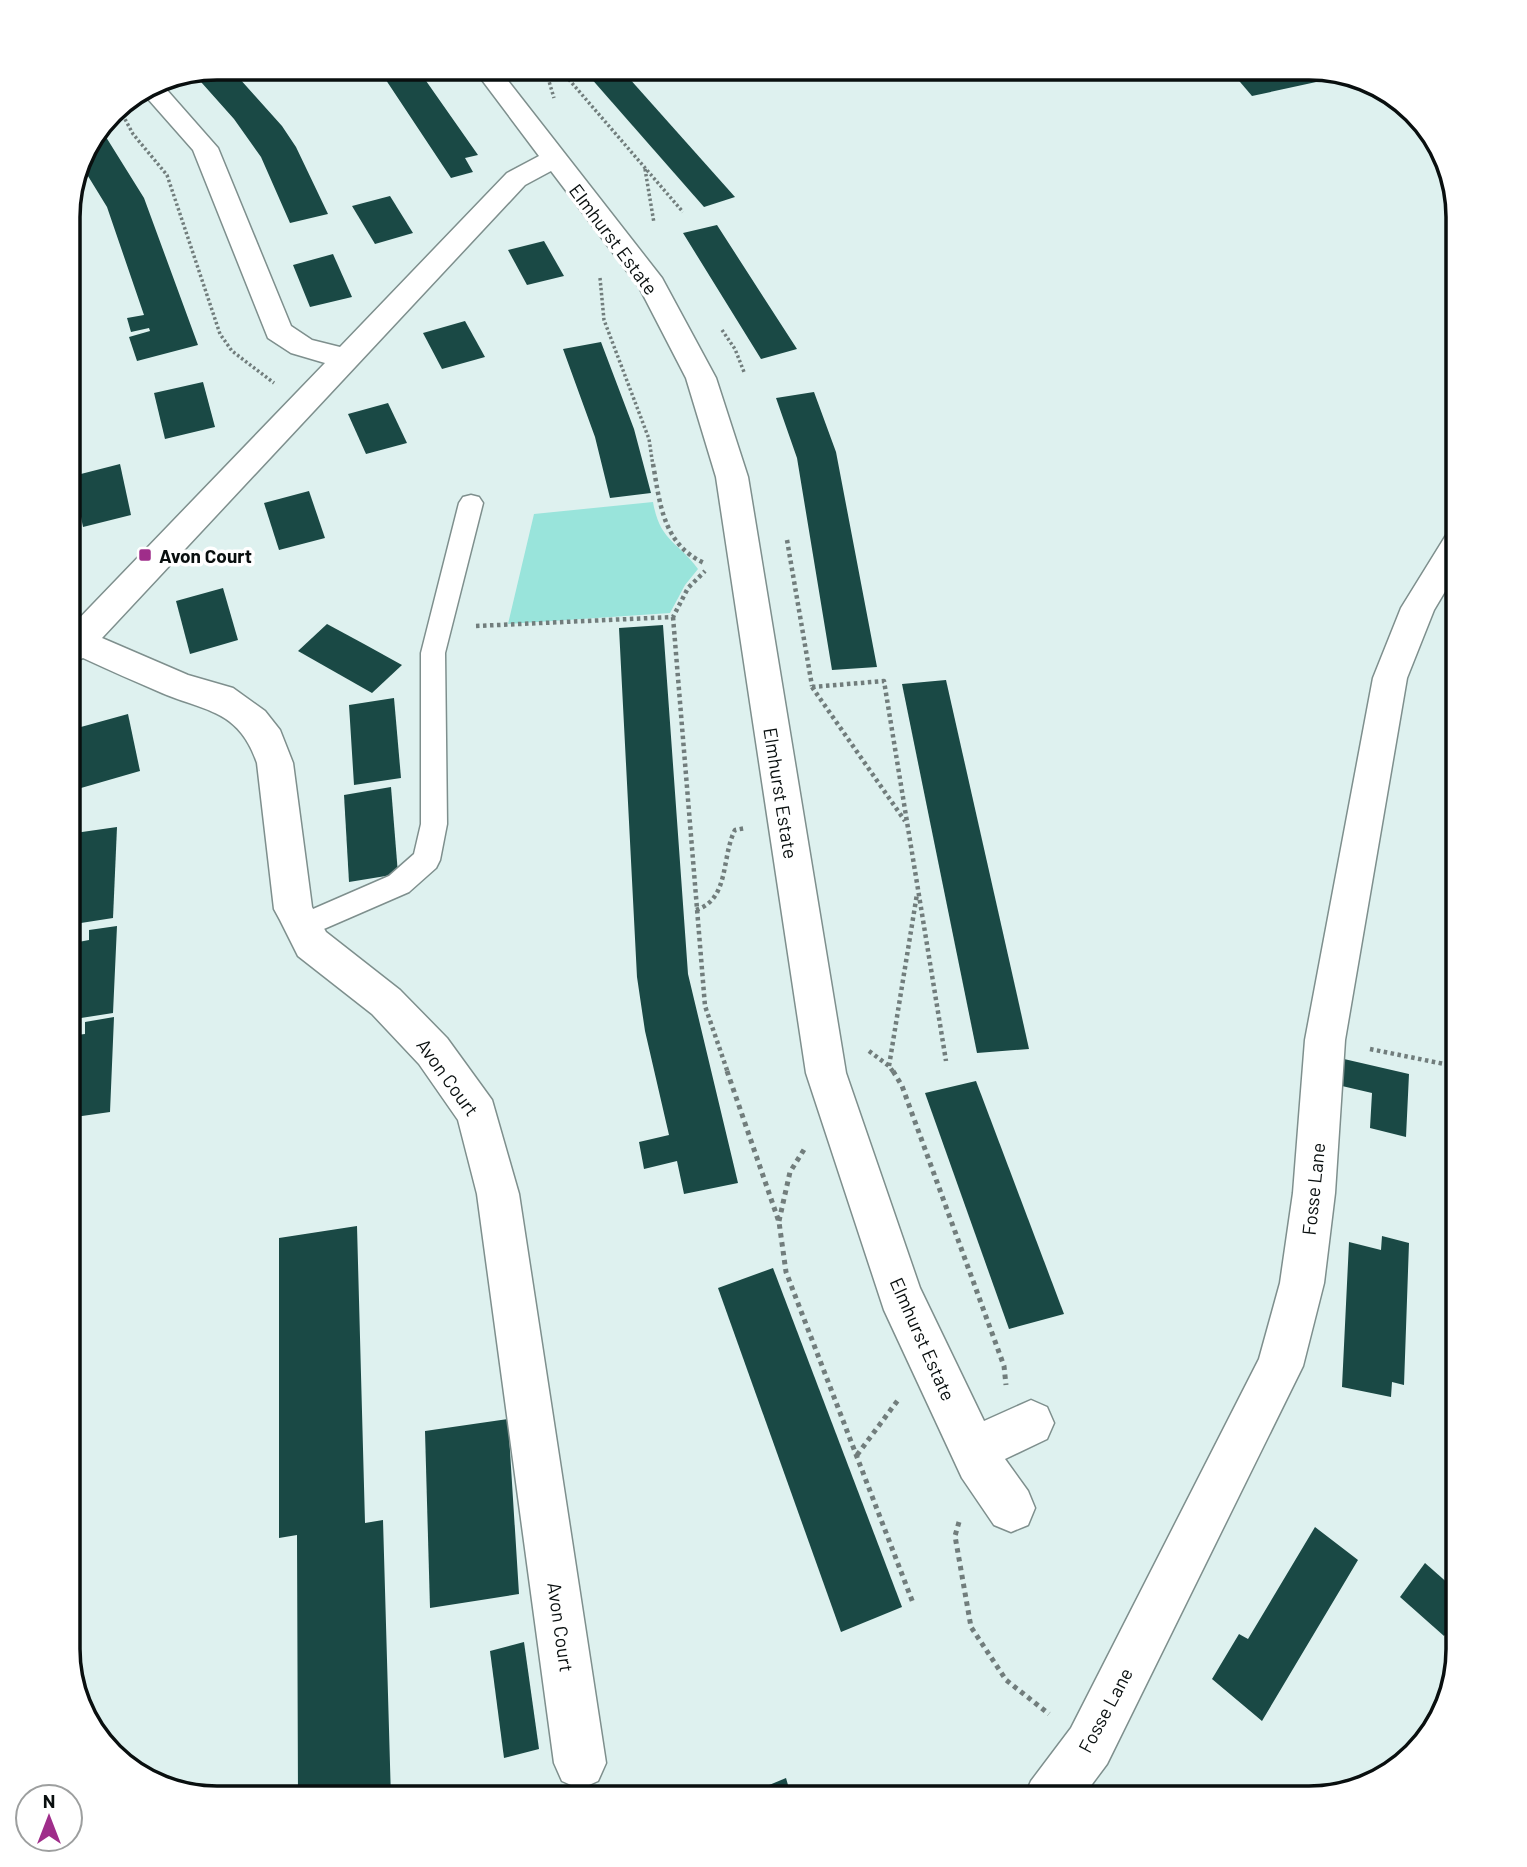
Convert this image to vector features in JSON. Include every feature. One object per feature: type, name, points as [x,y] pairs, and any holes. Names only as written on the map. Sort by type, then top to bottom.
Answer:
[{"type":"street","name":"Elmhurst Estate","points":[[494,80],[652,284],[701,378],[732,477],[826,1073],[900,1295],[977,1455],[1011,1508]]},
{"type":"street","points":[[158,95],[205,148],[278,331],[288,341],[306,349],[348,358]]},
{"type":"street","points":[[81,633],[303,405],[516,179],[553,159]]},
{"type":"street","name":"Fosse Lane","points":[[1059,1786],[1089,1746],[1280,1366],[1303,1283],[1314,1193],[1325,1040],[1390,678],[1418,608],[1446,562]]},
{"type":"street","name":"Avon Court","points":[[81,647],[178,685],[221,698],[253,720],[267,740],[275,763],[293,909],[300,926],[312,944],[386,1002],[433,1051],[477,1113],[498,1194],[580,1763]]},
{"type":"street","points":[[977,1455],[1031,1423]]},
{"type":"lane","points":[[300,926],[400,884],[426,860],[433,824],[433,653],[471,503]]},
{"type":"path","points":[[569,80],[683,212]]},
{"type":"path","points":[[124,117],[133,134],[167,175],[220,334],[232,351],[303,405]]},
{"type":"path","points":[[645,169],[654,223]]},
{"type":"path","points":[[628,254],[598,265],[604,320],[649,439],[662,517],[668,532],[693,558],[711,566],[688,588],[673,617],[705,1006],[779,1222],[786,1272],[914,1603]]},
{"type":"path","points":[[505,626],[673,617]]},
{"type":"path","points":[[908,825],[812,687],[884,681],[908,825],[946,1062]]},
{"type":"path","points":[[696,910],[707,909],[716,899],[728,839],[735,830],[786,824]]},
{"type":"path","points":[[889,1066],[918,890]]},
{"type":"path","points":[[819,1028],[859,1043],[889,1066],[902,1086],[1004,1366]]},
{"type":"path","points":[[1325,1040],[1446,1064]]},
{"type":"path","points":[[779,1222],[784,1190],[802,1149],[846,1132]]},
{"type":"path","points":[[856,1455],[930,1358]]},
{"type":"path","points":[[977,1455],[955,1536],[971,1627],[1006,1680],[1089,1746]]},
{"type":"shaded area","points":[[653,502],[665,533],[698,569],[685,585],[670,613],[508,624],[534,514]]},
{"type":"building","points":[[241,80],[282,126],[296,147],[328,214],[290,223],[261,157],[234,119],[201,82]]},
{"type":"building","points":[[386,80],[426,80],[478,155],[465,158],[473,172],[451,178]]},
{"type":"building","points":[[593,80],[631,80],[735,197],[704,207]]},
{"type":"building","points":[[1239,81],[1320,81],[1252,96]]},
{"type":"building","points":[[106,138],[144,198],[198,345],[137,361],[129,337],[150,331],[149,328],[131,332],[127,318],[144,315],[107,207],[87,175]]},
{"type":"building","points":[[390,196],[413,233],[375,244],[352,206]]},
{"type":"building","points":[[717,225],[797,349],[761,359],[683,233]]},
{"type":"building","points":[[544,241],[564,276],[527,285],[508,250]]},
{"type":"building","points":[[333,254],[352,297],[310,307],[293,265]]},
{"type":"building","points":[[465,321],[485,357],[442,369],[423,333]]},
{"type":"building","points":[[601,342],[634,429],[651,493],[610,498],[595,437],[563,349]]},
{"type":"building","points":[[203,382],[215,427],[165,439],[154,393]]},
{"type":"building","points":[[814,392],[836,452],[877,667],[832,670],[797,458],[776,398]]},
{"type":"building","points":[[388,403],[407,443],[366,454],[348,414]]},
{"type":"building","points":[[120,464],[131,515],[83,527],[81,474]]},
{"type":"building","points":[[309,491],[325,538],[279,550],[264,503]]},
{"type":"building","points":[[223,588],[238,640],[190,654],[176,601]]},
{"type":"building","points":[[327,624],[402,665],[372,693],[298,651]]},
{"type":"building","points":[[663,625],[688,974],[738,1183],[684,1194],[677,1161],[644,1169],[639,1142],[669,1135],[645,1031],[637,977],[619,628]]},
{"type":"building","points":[[946,680],[1029,1049],[977,1053],[902,684]]},
{"type":"building","points":[[394,698],[401,778],[354,785],[349,705]]},
{"type":"building","points":[[128,714],[140,771],[81,788],[81,727]]},
{"type":"building","points":[[391,787],[398,874],[349,882],[344,795]]},
{"type":"building","points":[[117,827],[113,918],[81,923],[81,832]]},
{"type":"building","points":[[117,926],[113,1013],[81,1018],[80,942],[89,940],[89,930]]},
{"type":"building","points":[[114,1017],[110,1112],[80,1116],[80,1035],[85,1034],[85,1022]]},
{"type":"building","points":[[1344,1059],[1409,1074],[1406,1137],[1370,1128],[1372,1093],[1342,1086]]},
{"type":"building","points":[[976,1081],[1064,1314],[1009,1329],[925,1093]]},
{"type":"building","points":[[357,1226],[365,1523],[383,1520],[391,1786],[298,1786],[297,1535],[279,1538],[279,1238]]},
{"type":"building","points":[[1382,1236],[1409,1243],[1404,1385],[1392,1382],[1391,1397],[1342,1387],[1349,1242],[1381,1250]]},
{"type":"building","points":[[773,1268],[902,1607],[841,1632],[718,1288]]},
{"type":"building","points":[[508,1419],[519,1594],[430,1608],[425,1431]]},
{"type":"building","points":[[1315,1527],[1358,1560],[1262,1721],[1212,1679],[1239,1634],[1248,1639]]},
{"type":"building","points":[[1425,1563],[1446,1582],[1444,1636],[1400,1597]]},
{"type":"building","points":[[524,1642],[539,1749],[504,1758],[490,1651]]},
{"type":"building","points":[[786,1778],[788,1786],[767,1786]]},
{"type":"place","name":"Avon Court","points":[[145,555]]}]
